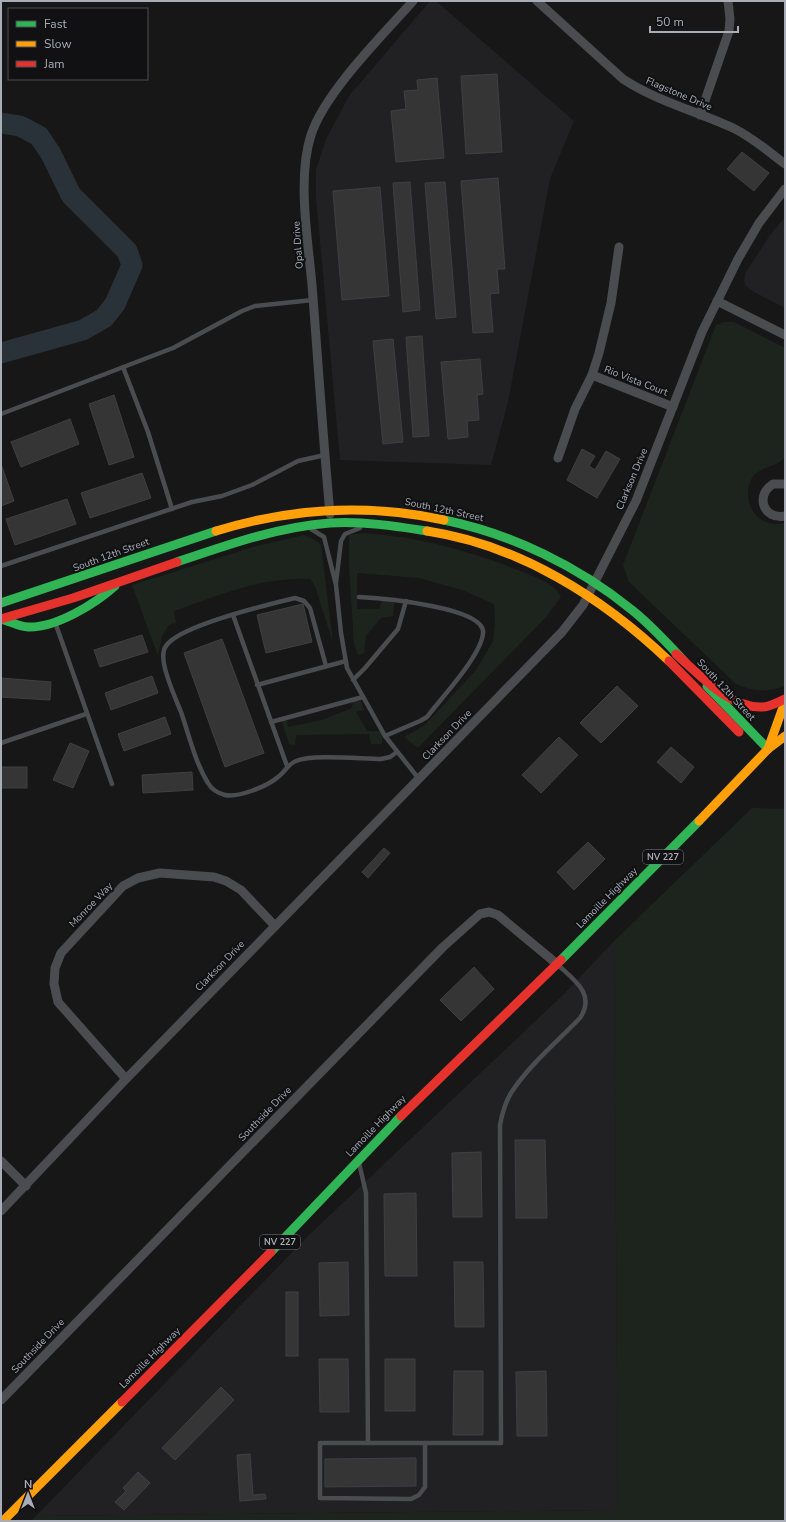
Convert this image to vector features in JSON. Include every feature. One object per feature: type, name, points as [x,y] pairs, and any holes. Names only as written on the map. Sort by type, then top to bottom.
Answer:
[{"type":"main road","name":"South 12th Street","points":[[1,603],[226,528],[273,517],[330,509],[394,510],[465,523],[529,546],[594,582],[631,610],[650,626],[765,752]]},
{"type":"main road","name":"South 12th Street","points":[[1,619],[73,598],[121,580],[241,540],[302,527],[331,523],[370,524],[442,533],[479,543],[537,566],[588,595],[624,622],[651,645],[765,752]]},
{"type":"main road","points":[[1,619],[30,627],[55,621],[80,610],[109,592],[121,580]]},
{"type":"main road","points":[[676,654],[735,700],[748,706],[760,707],[774,704],[785,698]]},
{"type":"main road","name":"Lamoille Highway","points":[[765,752],[782,710],[785,707]]},
{"type":"main road","name":"Lamoille Highway","points":[[3,1521],[251,1273],[358,1160],[556,964],[765,752],[785,736]]},
{"type":"street","name":"Opal Drive","points":[[331,523],[313,300],[305,167],[311,134],[321,113],[340,85],[413,1]]},
{"type":"street","name":"Flagstone Drive","points":[[537,1],[623,79],[654,97],[700,114],[736,130],[756,141],[785,164]]},
{"type":"street","points":[[700,114],[729,31],[730,19],[728,1]]},
{"type":"street","name":"Clarkson Drive","points":[[1,1211],[126,1079],[562,632],[582,607],[636,502],[702,332],[717,301],[738,259],[759,223],[785,189]]},
{"type":"street","points":[[558,458],[575,409],[592,375],[599,353],[611,303],[620,247]]},
{"type":"street","points":[[717,301],[785,335]]},
{"type":"street","name":"Rio Vista Court","points":[[592,375],[673,407]]},
{"type":"street","points":[[785,484],[773,484],[765,491],[763,497],[764,508],[768,513],[779,517],[785,516]]},
{"type":"street","name":"Monroe Way","points":[[126,1079],[58,1002],[54,984],[55,968],[61,953],[123,886],[138,878],[160,873],[214,877],[226,881],[241,890],[275,926]]},
{"type":"street","name":"Southside Drive","points":[[1,1400],[443,947],[480,914],[489,912],[498,915],[556,964]]},
{"type":"street","points":[[1,1161],[26,1186]]},
{"type":"lane","points":[[1,414],[173,348],[242,310],[255,306],[313,300]]},
{"type":"lane","points":[[124,368],[148,432],[172,509]]},
{"type":"lane","points":[[1,566],[192,502],[222,496],[252,485],[291,463],[325,455]]},
{"type":"lane","points":[[336,585],[339,545],[342,538],[352,531],[370,524]]},
{"type":"lane","points":[[302,527],[316,530],[324,537],[336,585],[341,633],[346,661],[353,680],[385,736],[396,752],[419,779]]},
{"type":"lane","points":[[359,597],[406,601],[458,613],[481,624],[484,634],[476,652],[427,717],[420,722],[385,736]]},
{"type":"lane","points":[[326,666],[310,608],[304,601],[295,598],[233,615],[188,631],[170,640],[165,647],[163,654],[166,672],[193,748],[207,782],[212,789],[228,796],[235,796],[267,785],[280,776],[287,766],[304,758],[380,759],[390,757],[396,752]]},
{"type":"lane","points":[[353,680],[398,629],[406,601]]},
{"type":"lane","points":[[233,615],[287,766]]},
{"type":"lane","points":[[55,621],[86,714],[112,784]]},
{"type":"lane","points":[[257,685],[346,661]]},
{"type":"lane","points":[[271,722],[363,697]]},
{"type":"lane","points":[[1,743],[86,714]]},
{"type":"lane","points":[[425,1443],[425,1487],[420,1495],[411,1498],[320,1498],[320,1443],[425,1443],[501,1443],[500,1125],[504,1109],[511,1094],[535,1063],[580,1018],[585,1010],[586,1000],[583,991],[577,983],[556,964]]},
{"type":"lane","points":[[358,1160],[366,1193],[368,1443]]},
{"type":"shaded area","points":[[430,1],[436,1],[574,121],[550,179],[508,402],[491,465],[340,460],[316,197],[316,170],[326,139],[349,96]]},
{"type":"shaded area","points":[[785,217],[785,308],[754,292],[746,286],[744,281],[746,272],[770,235]]},
{"type":"shaded area","points":[[724,322],[734,322],[785,348],[785,457],[782,461],[755,474],[749,487],[748,496],[750,505],[759,518],[775,524],[785,523],[785,685],[779,688],[767,690],[749,689],[736,684],[629,582],[623,565],[716,325]]},
{"type":"shaded area","points":[[364,533],[423,541],[480,556],[548,583],[558,592],[561,597],[547,616],[418,748],[404,737],[425,725],[476,670],[493,641],[495,621],[494,604],[465,591],[419,578],[357,573],[357,609],[379,609],[382,601],[395,599],[393,616],[381,618],[366,636],[364,653],[358,655],[354,644],[349,567],[349,535]]},
{"type":"shaded area","points":[[304,535],[315,540],[321,545],[333,643],[315,586],[310,579],[293,579],[241,588],[174,611],[176,623],[169,625],[162,636],[158,656],[132,585],[253,547]]},
{"type":"shaded area","points":[[353,701],[361,701],[364,710],[356,712],[367,731],[382,731],[382,744],[371,744],[369,734],[296,735],[295,745],[289,744],[281,719],[287,718],[288,727],[322,720],[352,708]]},
{"type":"shaded area","points":[[752,808],[785,809],[785,1521],[31,1521],[36,1516],[618,1510],[614,941]]},
{"type":"shaded area","points":[[614,941],[618,1510],[36,1516],[310,1234],[563,995]]},
{"type":"building","points":[[497,74],[502,152],[466,154],[461,76]]},
{"type":"building","points":[[437,78],[444,158],[396,162],[391,111],[406,109],[404,91],[418,90],[417,80]]},
{"type":"building","points":[[742,152],[769,173],[754,191],[727,169]]},
{"type":"building","points":[[498,178],[505,269],[497,269],[499,293],[490,294],[493,332],[473,333],[461,181]]},
{"type":"building","points":[[410,182],[420,310],[403,312],[393,183]]},
{"type":"building","points":[[445,182],[456,317],[436,319],[425,183]]},
{"type":"building","points":[[380,187],[389,296],[342,300],[333,191]]},
{"type":"building","points":[[422,336],[429,436],[413,437],[406,337]]},
{"type":"building","points":[[393,339],[403,442],[383,444],[373,341]]},
{"type":"building","points":[[480,359],[483,394],[477,395],[479,420],[467,421],[468,437],[448,439],[441,362]]},
{"type":"building","points":[[114,395],[134,457],[109,465],[89,404]]},
{"type":"building","points":[[70,419],[79,444],[21,467],[11,442]]},
{"type":"building","points":[[582,449],[595,456],[589,466],[595,470],[606,451],[620,459],[597,498],[567,480]]},
{"type":"building","points":[[1,464],[14,501],[1,506]]},
{"type":"building","points":[[142,473],[151,498],[90,518],[81,493]]},
{"type":"building","points":[[67,499],[76,524],[15,545],[6,519]]},
{"type":"building","points":[[303,604],[312,642],[266,653],[257,615]]},
{"type":"building","points":[[142,635],[148,652],[100,667],[94,650]]},
{"type":"building","points":[[222,639],[264,753],[225,767],[184,653]]},
{"type":"building","points":[[152,676],[158,693],[111,710],[105,693]]},
{"type":"building","points":[[1,678],[51,682],[50,700],[1,697]]},
{"type":"building","points":[[617,686],[638,706],[601,743],[580,723]]},
{"type":"building","points":[[165,717],[171,734],[124,751],[118,734]]},
{"type":"building","points":[[559,737],[578,755],[541,793],[522,775]]},
{"type":"building","points":[[70,743],[89,751],[73,788],[53,780]]},
{"type":"building","points":[[671,747],[694,767],[681,783],[657,762]]},
{"type":"building","points":[[1,767],[27,767],[27,788],[1,788]]},
{"type":"building","points":[[192,772],[193,790],[143,793],[142,775]]},
{"type":"building","points":[[588,842],[605,859],[574,890],[557,872]]},
{"type":"building","points":[[384,848],[390,853],[368,878],[362,872]]},
{"type":"building","points":[[474,967],[494,989],[461,1021],[440,1000]]},
{"type":"building","points":[[515,1140],[545,1140],[547,1218],[516,1218]]},
{"type":"building","points":[[481,1152],[482,1217],[453,1217],[452,1153]]},
{"type":"building","points":[[416,1193],[417,1276],[385,1276],[384,1194]]},
{"type":"building","points":[[348,1262],[349,1315],[320,1316],[319,1263]]},
{"type":"building","points":[[454,1262],[483,1262],[484,1327],[455,1327]]},
{"type":"building","points":[[286,1292],[298,1292],[298,1356],[286,1356]]},
{"type":"building","points":[[319,1359],[348,1359],[349,1412],[320,1412]]},
{"type":"building","points":[[385,1359],[415,1359],[415,1411],[385,1411]]},
{"type":"building","points":[[454,1371],[483,1371],[483,1435],[453,1435]]},
{"type":"building","points":[[546,1371],[547,1436],[517,1436],[516,1372]]},
{"type":"building","points":[[221,1387],[234,1400],[175,1460],[162,1448]]},
{"type":"building","points":[[250,1454],[253,1495],[265,1494],[266,1499],[240,1501],[237,1455]]},
{"type":"building","points":[[416,1458],[416,1486],[325,1487],[325,1459]]},
{"type":"building","points":[[138,1472],[150,1483],[124,1510],[115,1502],[126,1491],[123,1488]]},
{"type":"waterway","points":[[1,123],[20,126],[39,136],[51,154],[71,195],[127,251],[132,265],[115,304],[104,318],[83,330],[1,353]]},
{"type":"traffic: fast","points":[[444,520],[469,526],[519,543],[567,566],[589,579],[632,610],[684,661]]},
{"type":"traffic: fast","points":[[177,562],[252,538],[291,528],[310,525],[330,523],[366,523],[427,531]]},
{"type":"traffic: fast","points":[[1,603],[216,531]]},
{"type":"traffic: fast","points":[[1,619],[25,627],[51,624],[86,607],[115,586]]},
{"type":"traffic: fast","points":[[707,686],[768,749]]},
{"type":"traffic: fast","points":[[561,960],[699,821]]},
{"type":"traffic: fast","points":[[271,1252],[401,1116]]},
{"type":"traffic: slow","points":[[216,531],[272,517],[329,510],[386,511],[444,520]]},
{"type":"traffic: slow","points":[[427,531],[461,538],[494,548],[526,561],[557,577],[587,595],[616,616],[669,661]]},
{"type":"traffic: slow","points":[[768,749],[782,710],[785,707]]},
{"type":"traffic: slow","points":[[699,821],[768,749],[785,736]]},
{"type":"traffic: slow","points":[[3,1521],[122,1402]]},
{"type":"traffic: jam","points":[[1,619],[73,598],[177,562]]},
{"type":"traffic: jam","points":[[676,654],[704,680],[737,702],[749,706],[765,707],[785,699]]},
{"type":"traffic: jam","points":[[669,661],[739,732]]},
{"type":"traffic: jam","points":[[401,1116],[561,960]]},
{"type":"traffic: jam","points":[[122,1402],[271,1252]]}]
